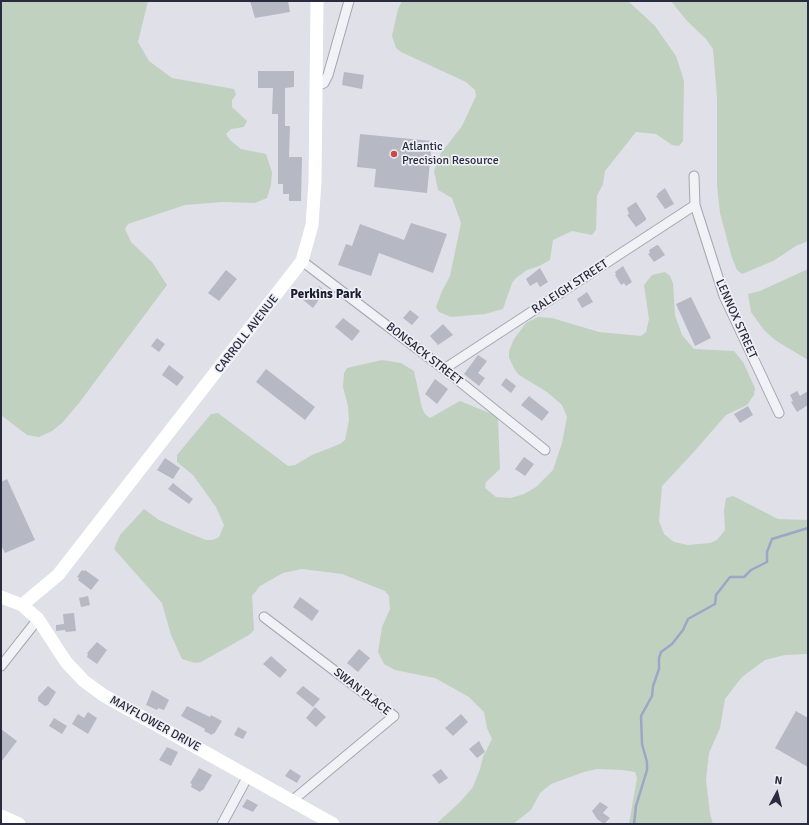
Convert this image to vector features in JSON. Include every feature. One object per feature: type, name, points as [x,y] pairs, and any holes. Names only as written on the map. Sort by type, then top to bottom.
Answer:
[{"type":"street","name":"CARROLL AVENUE","points":[[22,605],[58,575],[302,261],[312,225],[317,86],[317,1]]},
{"type":"street","points":[[317,86],[324,83],[328,75],[350,1]]},
{"type":"street","name":"LENNOX STREET","points":[[694,176],[695,205],[724,296],[779,413]]},
{"type":"street","name":"RALEIGH STREET","points":[[444,369],[695,205]]},
{"type":"street","name":"BONSACK STREET","points":[[302,261],[444,369],[545,450]]},
{"type":"street","name":"MAYFLOWER DRIVE","points":[[1,597],[22,605],[38,619],[66,662],[84,681],[117,703],[293,800],[333,824]]},
{"type":"street","name":"SWAN PLACE","points":[[264,617],[394,716],[293,800]]},
{"type":"street","points":[[1,666],[38,619]]},
{"type":"street","points":[[222,824],[248,776]]},
{"type":"street","points":[[1,816],[19,824]]},
{"type":"green space","points":[[1,1],[148,1],[138,42],[149,61],[172,78],[234,89],[236,95],[232,100],[232,107],[247,121],[244,127],[231,129],[226,134],[230,140],[241,149],[266,154],[272,172],[271,185],[267,198],[255,203],[223,202],[185,205],[128,224],[125,229],[131,242],[152,262],[167,285],[79,403],[62,423],[52,431],[39,437],[27,435],[1,415]]},
{"type":"green space","points":[[402,1],[628,1],[655,26],[676,56],[684,81],[683,141],[679,146],[672,145],[656,134],[636,132],[605,171],[603,184],[597,196],[596,230],[592,235],[572,231],[553,240],[550,260],[527,270],[516,278],[512,283],[503,309],[485,314],[451,317],[439,312],[436,307],[450,276],[461,223],[452,198],[438,190],[434,171],[441,153],[462,126],[476,96],[475,90],[466,82],[401,52],[396,48],[392,36],[398,9]]},
{"type":"green space","points":[[671,1],[808,1],[808,241],[796,246],[773,261],[742,274],[737,270],[732,258],[720,213],[717,185],[717,97],[713,49],[706,39],[687,21]]},
{"type":"green space","points":[[808,269],[808,360],[775,340],[764,330],[751,312],[748,294],[760,291]]},
{"type":"green space","points":[[665,272],[670,276],[673,283],[675,315],[682,335],[694,349],[734,351],[743,362],[755,388],[754,395],[747,405],[726,415],[662,486],[659,521],[664,534],[674,542],[688,545],[710,543],[717,540],[725,530],[724,510],[726,498],[733,496],[778,519],[808,520],[808,654],[785,655],[765,660],[742,677],[725,699],[720,728],[709,753],[706,780],[710,814],[713,824],[629,824],[637,778],[635,772],[597,769],[551,784],[540,793],[531,810],[513,824],[436,824],[460,802],[473,787],[483,757],[492,739],[487,728],[484,712],[469,697],[435,678],[395,670],[384,664],[378,652],[382,627],[390,609],[389,596],[385,591],[342,574],[302,569],[283,573],[260,586],[252,596],[254,630],[249,635],[201,662],[195,663],[182,659],[171,635],[162,603],[114,549],[120,535],[144,509],[159,520],[206,540],[213,540],[219,537],[224,525],[216,507],[193,475],[177,462],[177,455],[211,414],[218,413],[288,466],[295,465],[312,455],[340,444],[345,440],[349,420],[348,406],[343,387],[344,373],[347,368],[382,360],[401,363],[414,371],[422,408],[425,414],[430,418],[460,401],[492,414],[498,419],[500,469],[486,482],[485,488],[496,497],[511,498],[524,494],[536,487],[553,470],[562,443],[567,417],[562,405],[547,392],[519,375],[515,370],[509,358],[509,351],[514,339],[526,323],[538,317],[552,318],[599,332],[641,336],[646,332],[649,319],[644,285],[652,275]]},
{"type":"building","points":[[250,1],[288,1],[290,12],[255,18]]},
{"type":"building","points":[[258,71],[294,71],[294,87],[285,88],[285,126],[290,126],[289,157],[302,157],[301,201],[289,201],[289,194],[283,194],[283,184],[278,184],[278,114],[272,114],[273,88],[258,88]]},
{"type":"building","points":[[344,72],[364,75],[362,89],[342,85]]},
{"type":"building","name":"Atlantic Precision Resource","points":[[360,134],[432,141],[427,193],[374,187],[376,169],[357,167]]},
{"type":"building","points":[[665,188],[674,204],[665,209],[656,196]]},
{"type":"building","points":[[636,202],[646,220],[636,227],[627,215],[629,214],[627,208]]},
{"type":"building","points":[[411,223],[447,234],[433,273],[379,253],[371,276],[338,265],[346,244],[352,246],[360,224],[404,240]]},
{"type":"building","points":[[657,245],[665,255],[654,262],[648,254],[650,253],[649,250]]},
{"type":"building","points":[[623,266],[632,282],[626,286],[624,283],[621,285],[615,275],[615,272]]},
{"type":"building","points":[[540,268],[548,282],[540,287],[537,282],[530,286],[526,279]]},
{"type":"building","points":[[226,270],[237,279],[219,301],[208,293]]},
{"type":"building","points":[[319,286],[325,291],[313,308],[302,299],[308,291],[312,294]]},
{"type":"building","points":[[587,292],[593,302],[582,308],[577,299]]},
{"type":"building","points":[[691,297],[711,338],[695,346],[676,304]]},
{"type":"building","points":[[410,310],[419,317],[412,325],[403,318]]},
{"type":"building","points":[[343,318],[360,331],[352,341],[335,327]]},
{"type":"building","points":[[443,324],[453,335],[438,345],[430,336]]},
{"type":"building","points":[[157,338],[165,344],[159,352],[151,346]]},
{"type":"building","points":[[478,355],[487,361],[478,373],[485,378],[479,386],[464,374]]},
{"type":"building","points":[[169,365],[184,377],[177,386],[162,375]]},
{"type":"building","points":[[266,369],[315,407],[305,420],[256,382]]},
{"type":"building","points":[[506,378],[516,386],[511,393],[501,385]]},
{"type":"building","points":[[435,379],[448,389],[437,404],[425,394]]},
{"type":"building","points":[[797,391],[800,396],[808,391],[808,405],[797,412],[791,402],[793,401],[790,395]]},
{"type":"building","points":[[529,396],[549,412],[542,421],[521,405]]},
{"type":"building","points":[[748,406],[753,415],[740,423],[734,414]]},
{"type":"building","points":[[524,457],[534,464],[525,476],[515,469]]},
{"type":"building","points":[[165,458],[180,468],[173,479],[157,470]]},
{"type":"building","points":[[7,479],[35,540],[5,553],[1,545],[1,482]]},
{"type":"building","points":[[173,483],[193,499],[189,504],[168,489]]},
{"type":"building","points":[[82,570],[85,570],[99,580],[91,590],[78,580],[79,578],[77,577]]},
{"type":"building","points":[[88,596],[90,605],[81,607],[79,598]]},
{"type":"building","points":[[300,597],[319,611],[312,621],[293,607]]},
{"type":"building","points":[[74,613],[76,631],[56,631],[56,625],[64,624],[63,614]]},
{"type":"building","points":[[97,642],[107,650],[97,664],[87,657],[87,653]]},
{"type":"building","points":[[359,649],[370,658],[358,672],[347,663]]},
{"type":"building","points":[[271,656],[287,670],[280,678],[263,664]]},
{"type":"building","points":[[48,686],[56,692],[48,705],[45,706],[38,701],[38,697]]},
{"type":"building","points":[[303,686],[320,699],[313,707],[296,693]]},
{"type":"building","points":[[152,690],[169,700],[164,710],[158,708],[157,710],[146,705]]},
{"type":"building","points":[[187,706],[222,721],[214,734],[213,733],[212,735],[204,731],[205,729],[181,716]]},
{"type":"building","points":[[315,707],[326,717],[316,727],[306,718]]},
{"type":"building","points":[[796,711],[808,718],[808,767],[775,748]]},
{"type":"building","points":[[88,712],[97,718],[88,734],[72,724],[78,714],[84,718]]},
{"type":"building","points":[[461,714],[468,722],[453,736],[445,728]]},
{"type":"building","points":[[54,718],[67,726],[62,734],[49,726]]},
{"type":"building","points":[[238,727],[247,732],[243,739],[234,735]]},
{"type":"building","points":[[1,729],[17,741],[1,762]]},
{"type":"building","points":[[479,741],[485,752],[477,758],[469,749]]},
{"type":"building","points":[[167,747],[178,752],[171,766],[159,760]]},
{"type":"building","points":[[199,768],[212,775],[203,790],[200,792],[191,787],[192,784],[190,783]]},
{"type":"building","points":[[290,769],[301,776],[297,783],[285,776]]},
{"type":"building","points":[[441,769],[448,778],[439,784],[432,775]]},
{"type":"building","points":[[247,799],[258,805],[253,812],[242,807]]},
{"type":"building","points":[[600,802],[608,807],[603,813],[610,818],[604,824],[597,819],[592,811]]},
{"type":"waterway","points":[[634,824],[636,806],[647,770],[647,762],[642,744],[641,716],[652,696],[653,686],[659,669],[659,658],[661,652],[672,644],[683,630],[688,619],[715,604],[716,595],[730,577],[744,577],[751,570],[767,562],[767,552],[772,539],[808,528]]},
{"type":"place","name":"Atlantic Precision Resource","points":[[394,154]]},
{"type":"district","name":"Perkins Park","points":[[326,295]]}]
